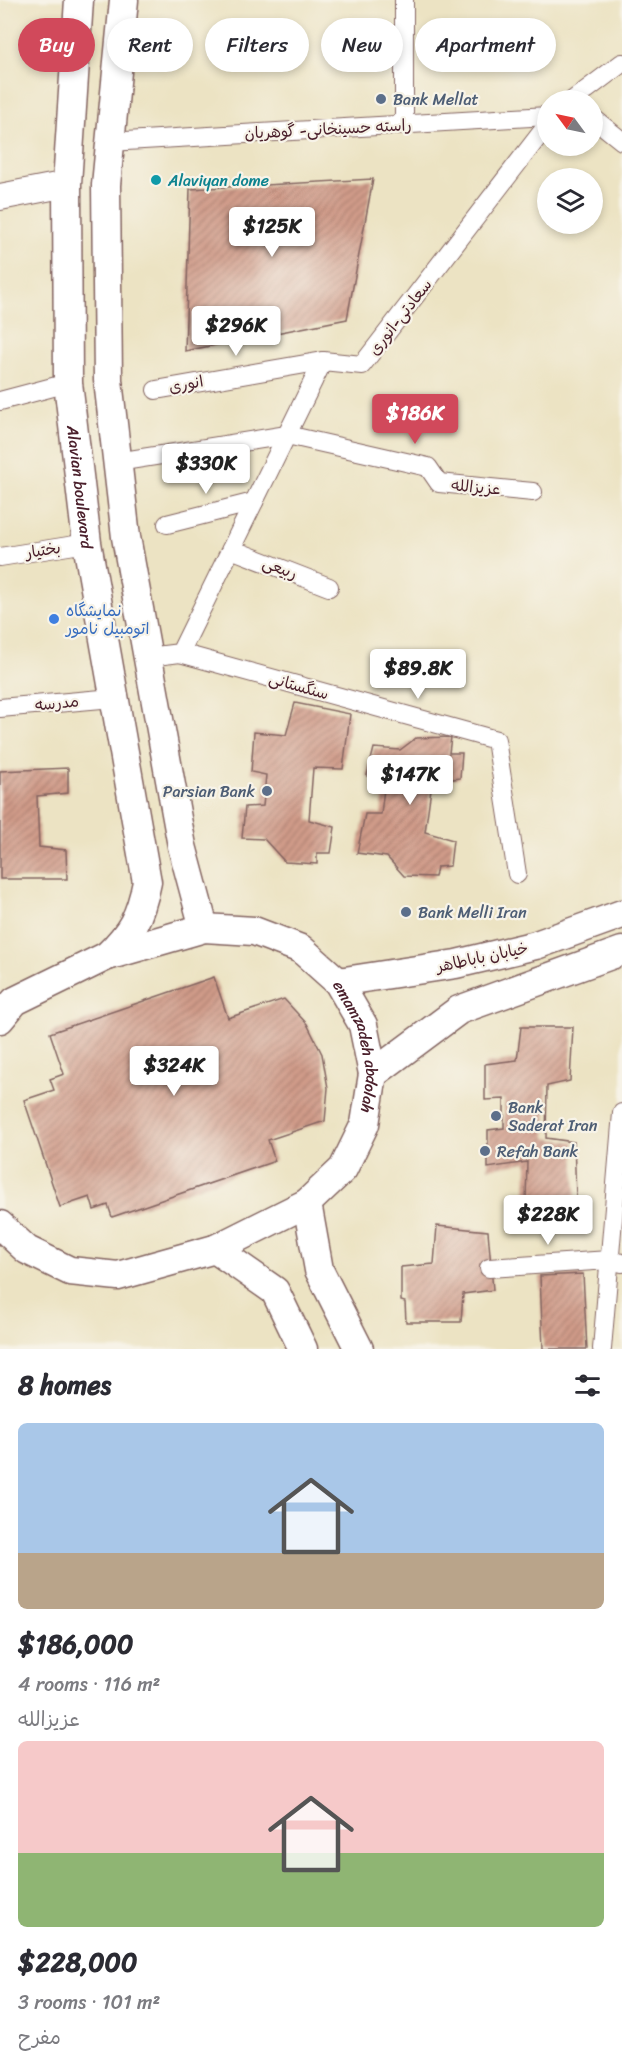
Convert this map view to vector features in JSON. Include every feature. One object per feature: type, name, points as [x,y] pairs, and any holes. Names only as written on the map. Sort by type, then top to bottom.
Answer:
[{"type":"main road","name":"Alavian boulevard","points":[[79,0],[67,184],[68,376],[87,543],[147,882],[141,910],[128,936],[107,956]]},
{"type":"main road","points":[[124,0],[106,185],[107,366],[126,537],[182,846],[204,928]]},
{"type":"main road","points":[[68,376],[107,366]]},
{"type":"main road","name":"خیابان باباطاهر","points":[[338,982],[456,964],[536,945],[622,914]]},
{"type":"main road","name":"emamzadeh abdolah","points":[[0,1019],[15,1001],[107,956],[204,928],[254,931],[300,949],[338,982],[363,1025],[373,1074],[365,1124],[343,1168],[307,1203],[215,1249],[118,1276],[70,1270],[27,1250],[0,1225]]},
{"type":"main road","points":[[373,1074],[459,1010],[622,951]]},
{"type":"main road","points":[[307,1203],[319,1270],[359,1349]]},
{"type":"main road","points":[[215,1249],[275,1291],[303,1349]]},
{"type":"street","points":[[404,0],[404,124]]},
{"type":"street","points":[[586,90],[622,63]]},
{"type":"street","name":"راسته حسینخانی- گوهریان","points":[[109,142],[537,117]]},
{"type":"street","points":[[603,123],[622,141]]},
{"type":"street","name":"سعادتی-انوری","points":[[323,361],[362,365],[537,138]]},
{"type":"street","points":[[0,197],[67,184]]},
{"type":"street","points":[[148,657],[180,653],[323,361]]},
{"type":"street","name":"انوری","points":[[156,390],[323,361]]},
{"type":"street","points":[[0,400],[68,376]]},
{"type":"street","points":[[117,462],[287,435]]},
{"type":"street","name":"عزیزالله","points":[[287,435],[428,467],[439,483],[533,492]]},
{"type":"street","points":[[166,524],[254,502]]},
{"type":"street","name":"بختیار","points":[[0,557],[87,543]]},
{"type":"street","name":"ربیعی","points":[[231,549],[329,586]]},
{"type":"street","name":"سنگستانی","points":[[180,653],[495,740],[517,874]]},
{"type":"street","name":"مدرسه","points":[[0,708],[113,698]]},
{"type":"street","points":[[602,1349],[616,1262],[622,1113]]},
{"type":"street","points":[[489,1268],[616,1262]]},
{"type":"building","points":[[373,179],[347,319],[185,351],[190,189]]},
{"type":"building","points":[[295,703],[350,714],[343,769],[313,768],[309,820],[335,827],[331,853],[317,853],[317,864],[285,862],[264,839],[242,838],[245,807],[263,806],[266,775],[251,772],[254,732],[286,735]]},
{"type":"building","points":[[451,737],[449,753],[462,753],[460,778],[432,782],[425,832],[453,840],[450,866],[437,867],[435,877],[404,876],[387,857],[357,853],[365,814],[381,814],[385,780],[367,776],[374,748],[400,750],[416,738]]},
{"type":"building","points":[[68,768],[68,793],[37,796],[39,847],[66,850],[67,879],[0,879],[0,771]]},
{"type":"building","points":[[214,977],[228,1018],[284,999],[307,1024],[322,1054],[328,1088],[325,1121],[268,1140],[275,1161],[112,1217],[108,1205],[94,1210],[90,1197],[60,1207],[24,1100],[54,1090],[50,1079],[64,1074],[50,1033]]},
{"type":"building","points":[[521,1027],[573,1027],[570,1081],[547,1086],[546,1138],[574,1142],[576,1197],[526,1202],[527,1162],[488,1168],[488,1130],[504,1128],[504,1099],[485,1100],[485,1064],[517,1060]]},
{"type":"building","points":[[437,1226],[488,1231],[493,1290],[463,1294],[461,1322],[406,1322],[405,1302],[401,1301],[401,1267],[434,1264]]},
{"type":"building","points":[[583,1274],[587,1349],[543,1349],[540,1276]]},
{"type":"place","name":"Bank Mellat","points":[[381,99]]},
{"type":"place","name":"Alaviyan dome","points":[[156,180]]},
{"type":"place","name":"نمایشگاه اتومبیل نامور","points":[[54,619]]},
{"type":"place","name":"Parsian Bank","points":[[267,791]]},
{"type":"place","name":"Bank Melli Iran","points":[[406,912]]},
{"type":"place","name":"Bank Saderat Iran","points":[[496,1116]]},
{"type":"place","name":"Refah Bank","points":[[485,1151]]}]
